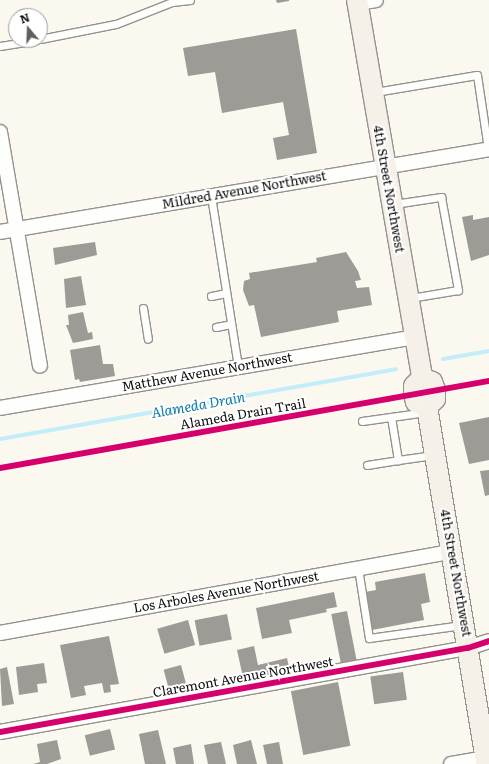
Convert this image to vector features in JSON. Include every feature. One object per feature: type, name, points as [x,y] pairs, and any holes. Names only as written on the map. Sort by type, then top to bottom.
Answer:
[{"type":"main road","name":"4th Street Northwest","points":[[364,1],[372,92],[422,378],[432,382],[435,390],[435,399],[427,409],[436,454],[486,761]]},
{"type":"street","points":[[0,132],[40,366]]},
{"type":"street","name":"Mildred Avenue Northwest","points":[[0,232],[489,149]]},
{"type":"street","name":"Matthew Avenue Northwest","points":[[0,408],[415,337]]},
{"type":"street","name":"Los Arboles Avenue Northwest","points":[[0,633],[452,552]]},
{"type":"street","name":"Claremont Avenue Northwest","points":[[0,732],[468,648],[489,641]]},
{"type":"street","points":[[451,764],[486,761]]},
{"type":"lane","points":[[48,37],[116,24],[172,1],[190,0]]},
{"type":"lane","points":[[372,92],[477,75],[489,149]]},
{"type":"lane","points":[[211,196],[238,367]]},
{"type":"lane","points":[[392,204],[441,197],[458,290],[408,298]]},
{"type":"lane","points":[[211,296],[226,294]]},
{"type":"lane","points":[[143,308],[148,339]]},
{"type":"lane","points":[[216,327],[231,324]]},
{"type":"lane","points":[[362,421],[392,417],[427,409]]},
{"type":"lane","points":[[392,417],[398,460]]},
{"type":"lane","points":[[367,465],[436,454]]},
{"type":"lane","points":[[358,568],[366,629],[371,640],[464,625]]},
{"type":"building","points":[[276,0],[289,0],[289,1],[277,3]]},
{"type":"building","points":[[296,29],[317,153],[277,160],[273,138],[289,135],[283,102],[222,113],[215,72],[188,76],[183,48]]},
{"type":"building","points":[[473,215],[473,220],[489,217],[489,255],[471,261],[462,217]]},
{"type":"building","points":[[95,242],[97,255],[55,265],[53,248]]},
{"type":"building","points":[[346,252],[358,271],[361,280],[355,281],[357,288],[369,287],[372,305],[337,311],[339,322],[261,337],[254,305],[249,306],[243,290],[244,281],[250,279],[249,273],[317,262],[316,258]]},
{"type":"building","points":[[81,276],[86,305],[66,308],[64,279]]},
{"type":"building","points":[[83,312],[88,333],[92,332],[93,339],[73,343],[66,325],[69,325],[68,315]]},
{"type":"building","points":[[100,345],[103,364],[113,364],[115,376],[80,382],[79,379],[75,380],[70,350]]},
{"type":"building","points":[[489,417],[489,460],[469,464],[459,423]]},
{"type":"building","points":[[489,470],[489,495],[485,496],[480,471]]},
{"type":"building","points":[[425,573],[430,602],[421,604],[424,620],[372,630],[365,592],[376,590],[375,582]]},
{"type":"building","points":[[334,592],[337,607],[326,609],[327,612],[289,620],[292,633],[262,639],[256,608]]},
{"type":"building","points":[[347,611],[357,661],[341,664],[331,614]]},
{"type":"building","points":[[227,614],[232,640],[200,646],[195,620]]},
{"type":"building","points":[[188,620],[195,645],[164,654],[157,629]]},
{"type":"building","points":[[109,636],[119,684],[110,685],[111,692],[104,693],[102,683],[84,686],[86,695],[71,698],[60,645]]},
{"type":"building","points":[[254,646],[258,665],[287,658],[290,672],[244,682],[237,650]]},
{"type":"building","points":[[44,663],[47,683],[37,684],[38,692],[19,695],[16,667]]},
{"type":"building","points":[[181,665],[187,688],[170,693],[164,670]]},
{"type":"building","points":[[7,667],[14,704],[2,706],[0,669]]},
{"type":"building","points":[[403,672],[407,700],[374,704],[370,677]]},
{"type":"building","points":[[338,682],[350,746],[303,755],[291,691]]},
{"type":"building","points":[[110,729],[115,749],[90,756],[85,735]]},
{"type":"building","points":[[158,730],[166,764],[145,764],[139,734]]},
{"type":"building","points":[[57,740],[61,759],[47,764],[33,764],[40,762],[37,744]]},
{"type":"building","points":[[251,740],[257,764],[237,764],[233,745]]},
{"type":"building","points":[[221,742],[226,764],[208,764],[204,745]]},
{"type":"building","points":[[279,742],[283,764],[267,764],[263,745]]},
{"type":"building","points":[[191,744],[194,764],[176,764],[173,748]]},
{"type":"waterway","name":"Alameda Drain","points":[[443,359],[489,351]]},
{"type":"waterway","name":"Alameda Drain","points":[[0,439],[396,369]]},
{"type":"cycle path","name":"Alameda Drain Trail","points":[[0,468],[489,381]]},
{"type":"cycle path","points":[[0,732],[468,648],[489,641]]}]
